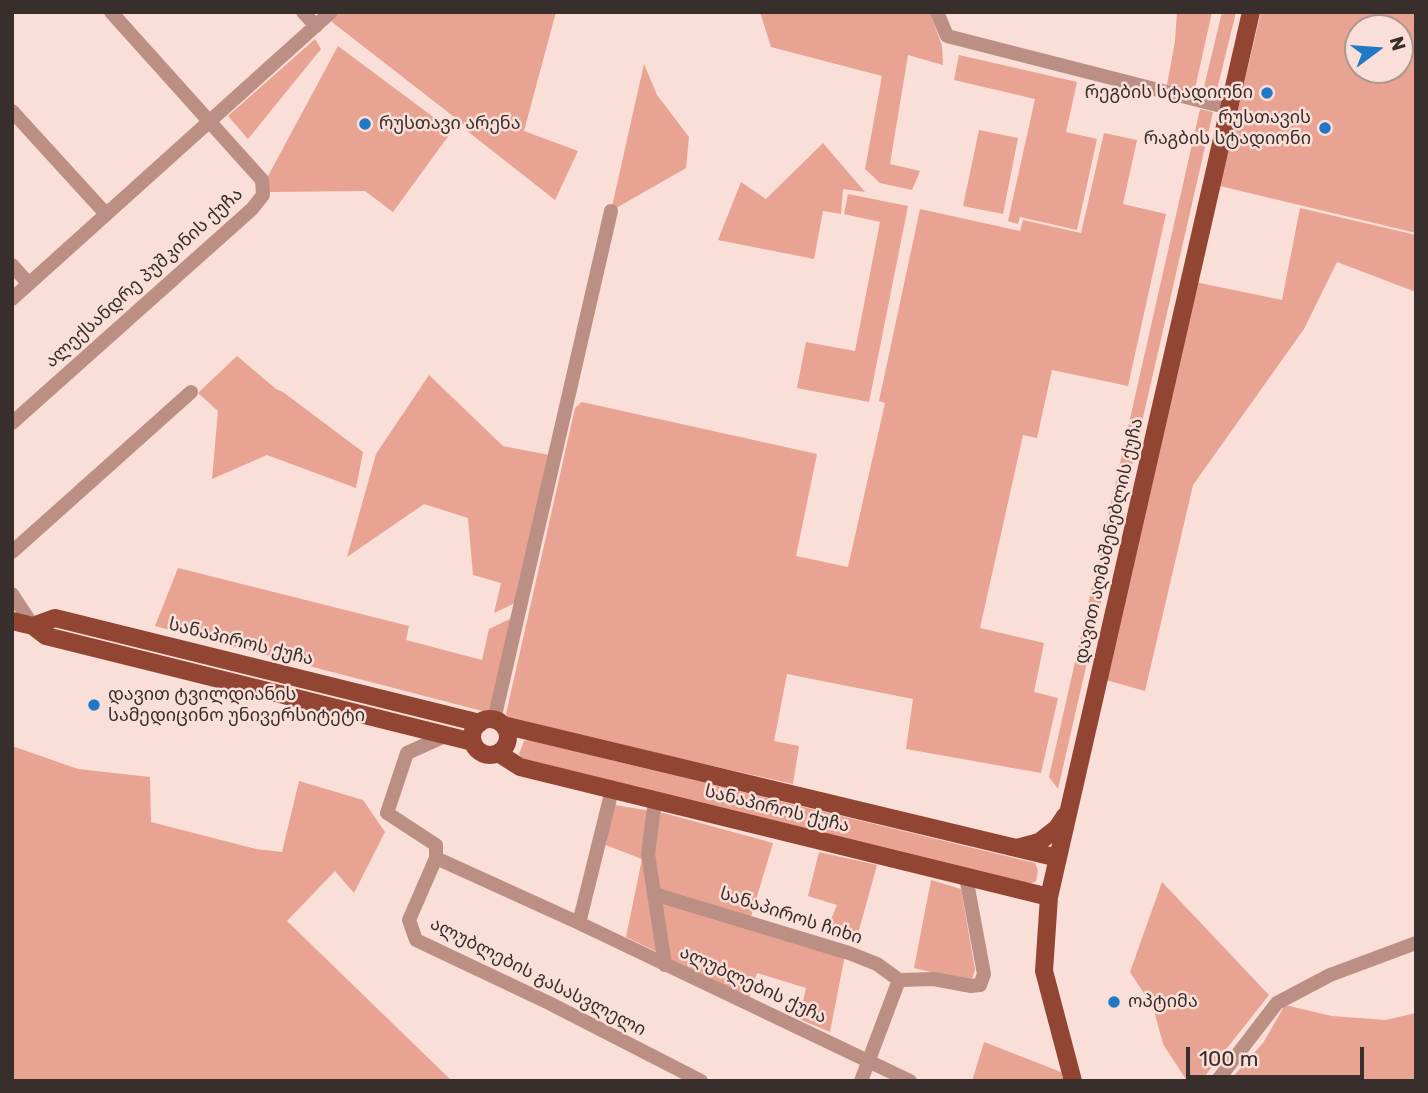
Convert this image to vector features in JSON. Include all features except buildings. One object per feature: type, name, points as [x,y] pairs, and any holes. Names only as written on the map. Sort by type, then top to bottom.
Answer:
[{"type":"main road","name":"დავით აღმაშენებლის ქუჩა","points":[[1073,1081],[1044,971],[1049,897],[1251,12]]},
{"type":"main road","name":"სანაპიროს ქუჩა","points":[[33,626],[55,618],[1058,858]]},
{"type":"main road","name":"სანაპიროს ქუჩა","points":[[12,621],[33,626],[46,636],[473,742]]},
{"type":"main road","points":[[493,723],[508,738],[505,747],[493,755],[478,750],[473,742],[473,735],[475,728],[493,723]]},
{"type":"main road","name":"სანაპიროს ქუჩა","points":[[498,753],[520,767],[1049,897]]},
{"type":"main road","points":[[1017,848],[1039,842],[1057,828],[1069,809]]},
{"type":"street","points":[[111,12],[209,121]]},
{"type":"street","points":[[303,12],[316,26]]},
{"type":"street","points":[[12,299],[331,12]]},
{"type":"street","points":[[937,12],[947,36],[1229,107]]},
{"type":"street","points":[[12,111],[106,214]]},
{"type":"street","name":"ალექსანდრე პუშკინის ქუჩა","points":[[12,423],[252,209],[263,195],[262,180],[209,121]]},
{"type":"street","points":[[493,723],[611,211]]},
{"type":"street","points":[[12,265],[29,284]]},
{"type":"street","points":[[12,552],[191,392]]},
{"type":"street","points":[[12,594],[33,626]]},
{"type":"street","name":"ალუბლების ქუჩა","points":[[447,735],[407,753],[387,813],[436,845],[436,858],[910,1081]]},
{"type":"street","points":[[579,923],[612,790]]},
{"type":"street","points":[[655,800],[648,853],[665,965]]},
{"type":"street","name":"ალუბლების გასასვლელი","points":[[436,858],[409,920],[416,940],[549,1003],[681,1076],[701,1081]]},
{"type":"street","points":[[861,1081],[899,980],[934,979],[980,985],[984,974],[966,877]]},
{"type":"street","name":"სანაპიროს ჩიხი","points":[[654,894],[849,953],[877,964],[899,980]]},
{"type":"street","points":[[1217,1081],[1277,1003],[1330,975],[1416,943]]},
{"type":"shaded area","points":[[338,12],[556,12],[524,131],[578,151],[555,200],[466,130],[467,127],[332,22]]},
{"type":"shaded area","points":[[760,12],[930,12],[942,46],[943,65],[908,55],[890,164],[920,171],[912,190],[880,183],[865,169],[882,76],[771,47]]},
{"type":"shaded area","points":[[1177,12],[1212,12],[1194,93],[1167,85]]},
{"type":"shaded area","points":[[1222,12],[1236,12],[1216,94],[1203,91]]},
{"type":"shaded area","name":"რუსთავის რაგბის სტადიონი","points":[[1261,12],[1416,12],[1416,233],[1220,186]]},
{"type":"shaded area","points":[[315,39],[321,49],[248,139],[228,116]]},
{"type":"shaded area","name":"რუსთავი არენა","points":[[338,46],[452,131],[393,212],[365,191],[269,192],[267,178]]},
{"type":"shaded area","points":[[959,55],[1077,82],[1066,132],[1097,139],[1077,230],[1020,217],[1018,224],[1008,221],[1035,99],[954,80]]},
{"type":"shaded area","points":[[644,64],[657,95],[689,137],[686,168],[611,211]]},
{"type":"shaded area","points":[[1200,109],[1213,112],[1058,789],[1049,777]]},
{"type":"shaded area","points":[[979,130],[1018,138],[1003,214],[963,206]]},
{"type":"shaded area","points":[[1104,133],[1137,140],[1123,204],[1166,214],[1128,386],[1052,370],[1037,438],[1023,435],[980,628],[1044,643],[1034,692],[1058,698],[1041,773],[906,749],[913,699],[787,674],[774,741],[799,746],[793,784],[508,720],[506,714],[575,408],[582,402],[817,454],[796,556],[848,567],[885,403],[879,401],[920,209],[1020,231],[1023,220],[1081,233]]},
{"type":"shaded area","points":[[823,143],[865,192],[843,189],[841,214],[823,211],[814,259],[718,240],[741,182],[766,199]]},
{"type":"shaded area","points":[[848,194],[908,206],[869,402],[797,388],[806,342],[855,351],[880,222],[844,214]]},
{"type":"shaded area","points":[[1300,208],[1416,235],[1416,292],[1337,262],[1304,329],[1193,485],[1145,691],[1106,680],[1195,282],[1282,300]]},
{"type":"shaded area","points":[[237,356],[276,389],[363,452],[356,488],[267,455],[212,479],[218,411],[198,393]]},
{"type":"shaded area","points":[[429,375],[503,446],[549,455],[515,603],[494,613],[501,583],[473,575],[468,518],[424,504],[347,557],[376,454]]},
{"type":"shaded area","points":[[178,568],[409,626],[406,640],[482,660],[489,629],[514,617],[490,713],[155,626]]},
{"type":"shaded area","points":[[524,741],[1035,863],[1038,870],[1036,881],[1030,884],[522,759],[519,754]]},
{"type":"shaded area","points":[[12,746],[78,769],[150,777],[151,822],[256,849],[282,852],[299,781],[363,800],[385,832],[354,893],[335,871],[287,921],[452,1081],[12,1081]]},
{"type":"shaded area","points":[[615,805],[651,811],[657,952],[626,937],[642,859],[603,844]]},
{"type":"shaded area","points":[[660,812],[773,843],[750,920],[659,894],[654,858]]},
{"type":"shaded area","points":[[819,852],[877,865],[856,941],[827,929],[837,905],[808,896]]},
{"type":"shaded area","points":[[931,880],[961,889],[975,970],[972,979],[964,980],[914,968]]},
{"type":"shaded area","points":[[1162,882],[1269,995],[1201,1081],[1187,1081],[1163,1044],[1153,1007],[1130,972]]},
{"type":"shaded area","points":[[657,898],[845,955],[830,1032],[799,1019],[806,988],[757,973],[748,1002],[668,965]]},
{"type":"shaded area","points":[[1285,1005],[1332,1016],[1385,1020],[1416,1013],[1416,1081],[1229,1081],[1263,1043]]},
{"type":"shaded area","points":[[984,1042],[1061,1072],[1064,1081],[972,1081]]},
{"type":"place","name":"რეგბის სტადიონი","points":[[1267,93]]},
{"type":"place","name":"რუსთავი არენა","points":[[365,124]]},
{"type":"place","name":"რუსთავის რაგბის სტადიონი","points":[[1325,128]]},
{"type":"place","name":"დავით ტვილდიანის სამედიცინო უნივერსიტეტი","points":[[94,705]]},
{"type":"place","name":"ოპტიმა","points":[[1114,1002]]}]
